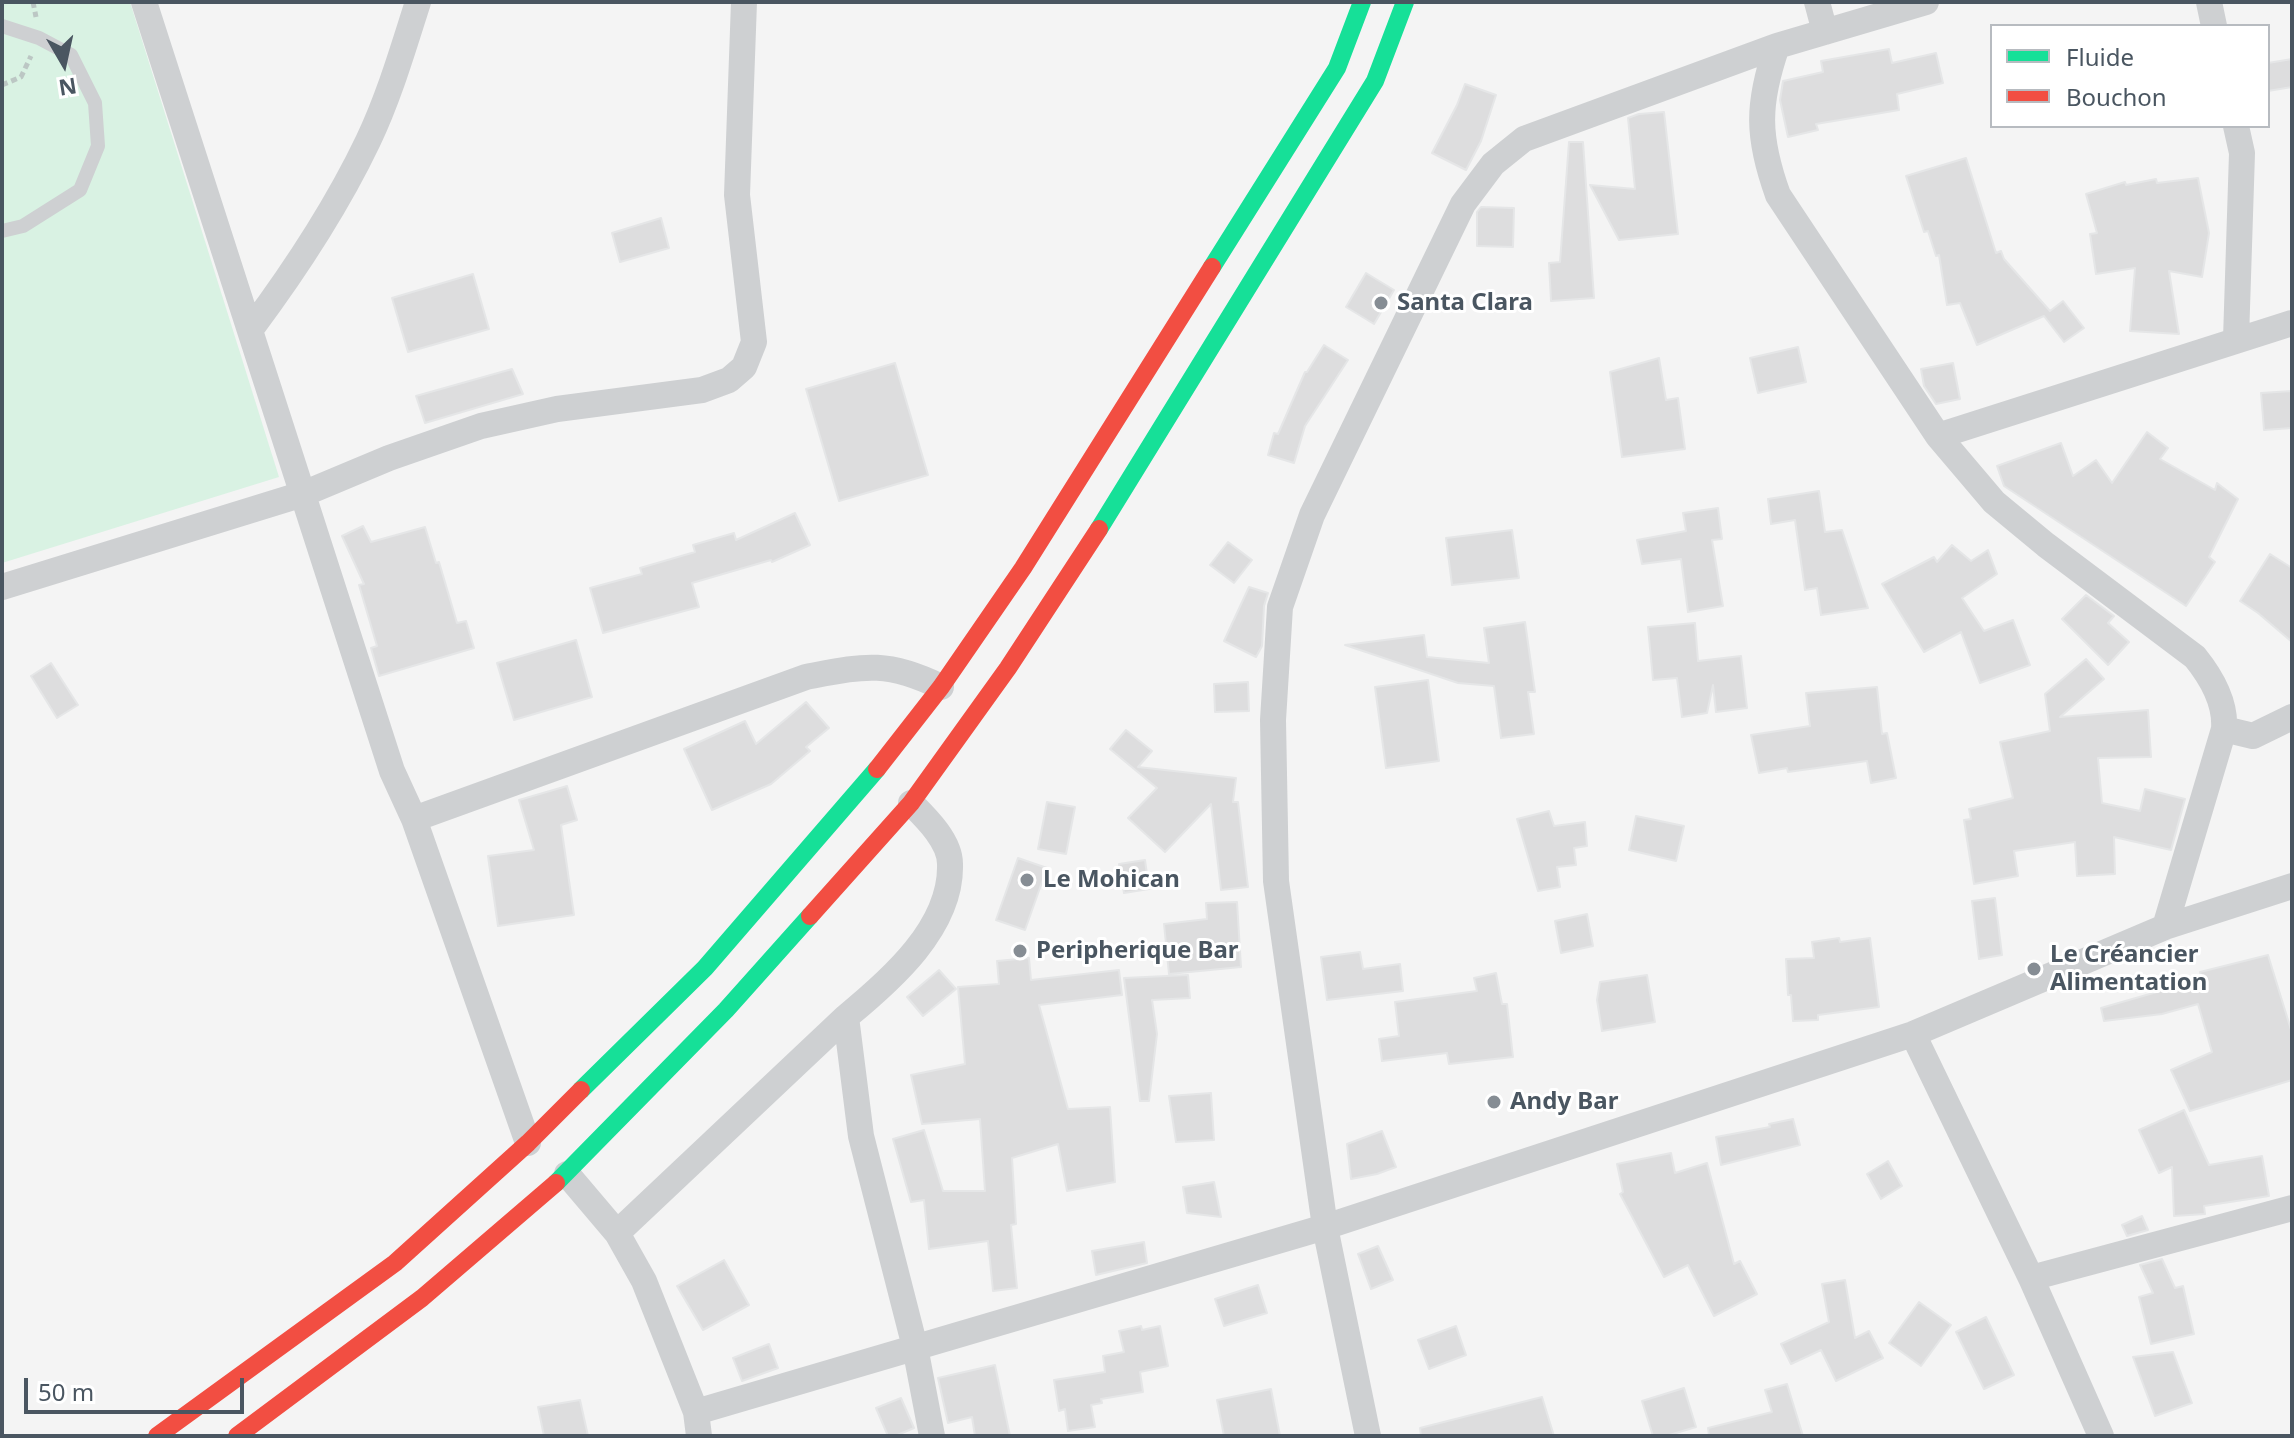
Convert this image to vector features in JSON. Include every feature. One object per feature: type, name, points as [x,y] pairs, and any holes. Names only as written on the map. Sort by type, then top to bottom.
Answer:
[{"type":"main road","points":[[157,1436],[395,1263],[528,1143],[705,968],[904,737],[1023,568],[1337,68],[1362,2]]},
{"type":"main road","points":[[237,1436],[422,1298],[567,1174],[726,1010],[911,803],[1008,668],[1140,466],[1375,81],[1405,2]]},
{"type":"street","points":[[144,2],[392,771],[414,819],[528,1143]]},
{"type":"street","points":[[251,329],[333,208],[368,140],[418,2]]},
{"type":"street","points":[[2,587],[303,494],[389,458],[481,426],[557,409],[702,390],[729,380],[744,367],[754,342],[737,195],[744,2]]},
{"type":"street","points":[[1817,2],[1825,32]]},
{"type":"street","points":[[1368,1436],[1325,1227],[1276,881],[1273,734],[1280,607],[1312,515],[1463,204],[1493,164],[1524,139],[1777,46],[1926,2]]},
{"type":"street","points":[[2209,2],[2214,24]]},
{"type":"street","points":[[1777,46],[1764,87],[1762,123],[1765,159],[1778,195],[1938,436],[1994,502],[2195,657],[2208,672],[2225,711],[2224,729],[2165,927]]},
{"type":"street","points":[[2236,128],[2242,153],[2236,339]]},
{"type":"street","points":[[1938,436],[2292,323]]},
{"type":"street","points":[[414,819],[806,677],[860,667],[889,668],[912,672],[941,687]]},
{"type":"street","points":[[2224,729],[2253,736],[2292,717]]},
{"type":"street","points":[[617,1233],[869,998],[918,947],[943,907],[951,862],[936,829],[911,803]]},
{"type":"street","points":[[567,1174],[617,1233],[644,1281],[698,1424],[915,1347],[1325,1227],[1913,1034],[2165,927],[2292,886]]},
{"type":"street","points":[[846,1017],[861,1136],[915,1347],[932,1436]]},
{"type":"street","points":[[1913,1034],[2031,1278],[2101,1436]]},
{"type":"street","points":[[2031,1278],[2292,1208]]},
{"type":"lane","points":[[2,26],[39,38],[71,55],[95,103],[98,146],[80,190],[23,226],[2,231]]},
{"type":"green space","points":[[2,2],[130,2],[279,477],[2,563]]},
{"type":"building","points":[[1889,49],[1892,63],[1936,53],[1943,83],[1897,94],[1899,110],[1816,124],[1818,130],[1788,137],[1780,100],[1783,81],[1823,72],[1821,61]]},
{"type":"building","points":[[2292,59],[2292,87],[2270,91],[2270,63]]},
{"type":"building","points":[[1465,84],[1496,95],[1481,141],[1466,170],[1432,153]]},
{"type":"building","points":[[1664,112],[1678,234],[1619,240],[1590,185],[1635,189],[1628,118]]},
{"type":"building","points":[[1569,142],[1583,142],[1594,298],[1551,301],[1549,263],[1560,262]]},
{"type":"building","points":[[1966,158],[1996,253],[2001,251],[2004,259],[2050,311],[2063,301],[2084,328],[2064,342],[2044,316],[1977,345],[1960,303],[1947,305],[1939,255],[1936,256],[1928,231],[1924,232],[1906,176]]},
{"type":"building","points":[[2198,178],[2209,233],[2202,277],[2169,271],[2179,334],[2130,331],[2135,268],[2096,274],[2090,234],[2097,233],[2086,194],[2125,182],[2126,185],[2156,179],[2157,183]]},
{"type":"building","points":[[1481,207],[1514,208],[1513,247],[1477,246],[1477,212]]},
{"type":"building","points":[[661,218],[669,248],[620,262],[612,233]]},
{"type":"building","points":[[1366,273],[1394,290],[1374,324],[1346,307]]},
{"type":"building","points":[[473,274],[489,329],[408,352],[392,298]]},
{"type":"building","points":[[1324,345],[1348,360],[1305,426],[1294,463],[1268,455],[1274,433],[1278,434],[1305,372]]},
{"type":"building","points":[[1798,347],[1806,382],[1758,393],[1750,358]]},
{"type":"building","points":[[1659,358],[1666,400],[1678,398],[1685,449],[1622,457],[1610,372]]},
{"type":"building","points":[[895,363],[928,475],[839,501],[806,389]]},
{"type":"building","points":[[1953,363],[1960,399],[1936,404],[1924,386],[1921,369]]},
{"type":"building","points":[[512,369],[523,394],[425,423],[416,396]]},
{"type":"building","points":[[2292,391],[2292,428],[2264,430],[2261,393]]},
{"type":"building","points":[[2147,432],[2168,448],[2160,459],[2215,490],[2217,483],[2238,499],[2209,557],[2215,562],[2186,606],[2004,486],[1997,466],[2061,443],[2073,476],[2096,460],[2112,483]]},
{"type":"building","points":[[1819,491],[1825,532],[1842,530],[1868,608],[1821,615],[1817,588],[1805,590],[1795,520],[1771,524],[1768,499]]},
{"type":"building","points":[[1718,508],[1722,539],[1712,540],[1723,606],[1688,612],[1681,559],[1642,564],[1637,540],[1686,531],[1683,513]]},
{"type":"building","points":[[795,513],[810,545],[772,562],[692,583],[699,607],[603,633],[590,588],[642,574],[640,568],[695,552],[693,545],[734,533],[736,540]]},
{"type":"building","points":[[363,526],[371,542],[425,527],[457,623],[466,621],[474,648],[379,676],[371,648],[377,646],[359,585],[364,584],[342,536]]},
{"type":"building","points":[[1512,530],[1519,578],[1452,585],[1446,538]]},
{"type":"building","points":[[1228,542],[1252,560],[1234,583],[1210,565]]},
{"type":"building","points":[[1952,545],[1971,561],[1988,550],[1997,574],[1962,598],[1984,631],[2013,620],[2030,665],[1980,683],[1961,632],[1924,652],[1882,584],[1934,557],[1937,562]]},
{"type":"building","points":[[2270,554],[2292,568],[2292,642],[2240,601]]},
{"type":"building","points":[[1249,587],[1268,593],[1264,606],[1262,646],[1256,657],[1224,641]]},
{"type":"building","points":[[2086,595],[2114,616],[2108,623],[2129,642],[2108,665],[2062,619]]},
{"type":"building","points":[[1525,622],[1535,692],[1528,692],[1534,734],[1501,738],[1494,686],[1458,683],[1345,645],[1424,635],[1427,657],[1489,663],[1484,628]]},
{"type":"building","points":[[1695,623],[1698,661],[1741,656],[1747,708],[1716,712],[1713,685],[1707,713],[1682,717],[1677,678],[1653,680],[1648,627]]},
{"type":"building","points":[[576,640],[592,697],[514,720],[497,663]]},
{"type":"building","points":[[2086,659],[2104,679],[2060,717],[2148,710],[2151,757],[2098,758],[2102,803],[2140,811],[2145,789],[2185,799],[2171,850],[2114,837],[2115,874],[2077,876],[2075,842],[2014,851],[2018,876],[1974,884],[1964,820],[1971,819],[1969,809],[2013,798],[2000,742],[2050,731],[2045,694]]},
{"type":"building","points":[[51,663],[78,705],[57,718],[31,676]]},
{"type":"building","points":[[1428,680],[1439,761],[1386,768],[1375,687]]},
{"type":"building","points":[[1248,682],[1249,711],[1215,712],[1214,684]]},
{"type":"building","points":[[1877,687],[1882,734],[1887,733],[1896,778],[1871,783],[1867,761],[1759,773],[1751,735],[1810,726],[1806,693]]},
{"type":"building","points":[[806,702],[829,728],[806,747],[810,751],[771,784],[712,810],[684,749],[745,721],[756,744]]},
{"type":"building","points":[[1126,730],[1152,751],[1138,767],[1236,778],[1233,802],[1238,802],[1248,887],[1221,890],[1211,804],[1165,852],[1128,818],[1157,788],[1110,749]]},
{"type":"building","points":[[567,786],[577,820],[561,825],[574,915],[498,926],[488,856],[534,850],[519,800]]},
{"type":"building","points":[[1047,802],[1075,807],[1066,854],[1038,849]]},
{"type":"building","points":[[1549,811],[1554,826],[1585,822],[1587,846],[1574,848],[1576,865],[1557,867],[1560,887],[1538,891],[1517,819]]},
{"type":"building","points":[[1636,816],[1684,826],[1676,861],[1629,850]]},
{"type":"building","points":[[1018,858],[1047,868],[1025,930],[996,920]]},
{"type":"building","points":[[1145,860],[1149,889],[1124,893],[1119,864]]},
{"type":"building","points":[[1995,898],[2002,955],[1979,959],[1972,901]]},
{"type":"building","points":[[1237,902],[1241,967],[1169,974],[1164,924],[1207,919],[1206,903]]},
{"type":"building","points":[[1587,914],[1593,946],[1561,953],[1555,921]]},
{"type":"building","points":[[1839,938],[1840,942],[1870,938],[1879,1007],[1818,1015],[1818,1020],[1793,1021],[1786,959],[1814,958],[1812,942]]},
{"type":"building","points":[[1360,952],[1363,969],[1400,964],[1403,991],[1327,1000],[1321,957]]},
{"type":"building","points":[[2268,955],[2292,1033],[2292,1080],[2190,1111],[2171,1070],[2212,1052],[2198,1004],[2162,1014],[2104,1021],[2101,1008],[2202,979],[2200,972]]},
{"type":"building","points":[[1029,958],[1031,980],[1119,970],[1122,995],[1039,1005],[1068,1109],[1110,1107],[1115,1182],[1067,1191],[1058,1144],[1012,1158],[1016,1224],[1011,1225],[1017,1288],[993,1291],[988,1241],[929,1249],[924,1200],[911,1202],[893,1139],[924,1130],[943,1191],[985,1191],[980,1119],[922,1124],[911,1075],[965,1064],[958,987],[999,984],[997,961]]},
{"type":"building","points":[[939,970],[956,989],[923,1016],[907,997]]},
{"type":"building","points":[[1496,973],[1502,1004],[1507,1004],[1513,1057],[1449,1064],[1447,1053],[1382,1061],[1379,1039],[1399,1036],[1395,1002],[1477,991],[1474,978]]},
{"type":"building","points":[[1188,975],[1190,998],[1152,1000],[1157,1034],[1149,1101],[1140,1101],[1124,978]]},
{"type":"building","points":[[1647,975],[1655,1022],[1602,1031],[1597,1000],[1600,982]]},
{"type":"building","points":[[1211,1093],[1214,1140],[1176,1142],[1169,1096]]},
{"type":"building","points":[[2184,1110],[2209,1165],[2262,1156],[2269,1196],[2204,1206],[2205,1214],[2174,1216],[2172,1167],[2159,1173],[2139,1130]]},
{"type":"building","points":[[1793,1119],[1800,1145],[1721,1165],[1716,1137],[1770,1127],[1769,1124]]},
{"type":"building","points":[[1382,1131],[1396,1167],[1351,1179],[1347,1144]]},
{"type":"building","points":[[1671,1153],[1675,1173],[1707,1163],[1734,1264],[1740,1261],[1757,1294],[1714,1316],[1688,1265],[1664,1277],[1620,1194],[1623,1192],[1617,1164]]},
{"type":"building","points":[[1888,1161],[1902,1186],[1881,1199],[1867,1174]]},
{"type":"building","points":[[1214,1182],[1221,1217],[1187,1213],[1183,1187]]},
{"type":"building","points":[[2142,1216],[2148,1230],[2127,1236],[2122,1225]]},
{"type":"building","points":[[1144,1242],[1147,1263],[1096,1275],[1092,1251]]},
{"type":"building","points":[[1378,1246],[1393,1280],[1371,1289],[1358,1254]]},
{"type":"building","points":[[2162,1259],[2175,1288],[2183,1286],[2194,1334],[2151,1344],[2139,1297],[2153,1293],[2140,1265]]},
{"type":"building","points":[[724,1260],[749,1305],[703,1330],[677,1286]]},
{"type":"building","points":[[1845,1280],[1855,1338],[1869,1331],[1883,1358],[1836,1381],[1821,1350],[1791,1364],[1781,1344],[1829,1322],[1822,1284]]},
{"type":"building","points":[[1258,1285],[1267,1313],[1224,1326],[1215,1299]]},
{"type":"building","points":[[1919,1302],[1951,1325],[1921,1366],[1889,1343]]},
{"type":"building","points":[[1986,1317],[2014,1375],[1984,1389],[1956,1332]]},
{"type":"building","points":[[1141,1326],[1142,1330],[1160,1326],[1168,1366],[1140,1372],[1143,1392],[1101,1399],[1102,1403],[1091,1405],[1095,1427],[1068,1431],[1065,1409],[1059,1411],[1054,1380],[1105,1372],[1103,1356],[1124,1352],[1119,1331]]},
{"type":"building","points":[[1456,1326],[1466,1355],[1429,1369],[1418,1340]]},
{"type":"building","points":[[769,1344],[778,1368],[742,1381],[733,1358]]},
{"type":"building","points":[[2173,1352],[2192,1403],[2155,1416],[2133,1357]]},
{"type":"building","points":[[995,1365],[1010,1436],[975,1436],[972,1417],[948,1423],[938,1378]]},
{"type":"building","points":[[1787,1384],[1803,1436],[1709,1436],[1708,1428],[1772,1412],[1765,1390]]},
{"type":"building","points":[[1684,1388],[1696,1427],[1666,1436],[1653,1436],[1642,1401]]},
{"type":"building","points":[[1271,1389],[1280,1436],[1224,1436],[1217,1400]]},
{"type":"building","points":[[1542,1397],[1554,1436],[1421,1436],[1420,1428]]},
{"type":"building","points":[[901,1398],[914,1428],[888,1436],[876,1408]]},
{"type":"building","points":[[580,1400],[588,1436],[544,1436],[538,1407]]},
{"type":"traffic: fast","points":[[1212,267],[1337,68],[1362,2]]},
{"type":"traffic: fast","points":[[1099,529],[1375,81],[1405,2]]},
{"type":"traffic: fast","points":[[581,1090],[705,968],[877,769]]},
{"type":"traffic: fast","points":[[556,1183],[726,1010],[810,916]]},
{"type":"traffic: jam","points":[[877,769],[941,687],[1023,568],[1212,267]]},
{"type":"traffic: jam","points":[[810,916],[911,803],[1008,668],[1099,529]]},
{"type":"traffic: jam","points":[[157,1436],[395,1263],[528,1143],[581,1090]]},
{"type":"traffic: jam","points":[[237,1436],[422,1298],[556,1183]]},
{"type":"place","name":"Santa Clara","points":[[1381,303]]},
{"type":"place","name":"Le Mohican","points":[[1027,880]]},
{"type":"place","name":"Peripherique Bar","points":[[1020,951]]},
{"type":"place","name":"Le Créancier Alimentation","points":[[2034,969]]},
{"type":"place","name":"Andy Bar","points":[[1494,1102]]}]
